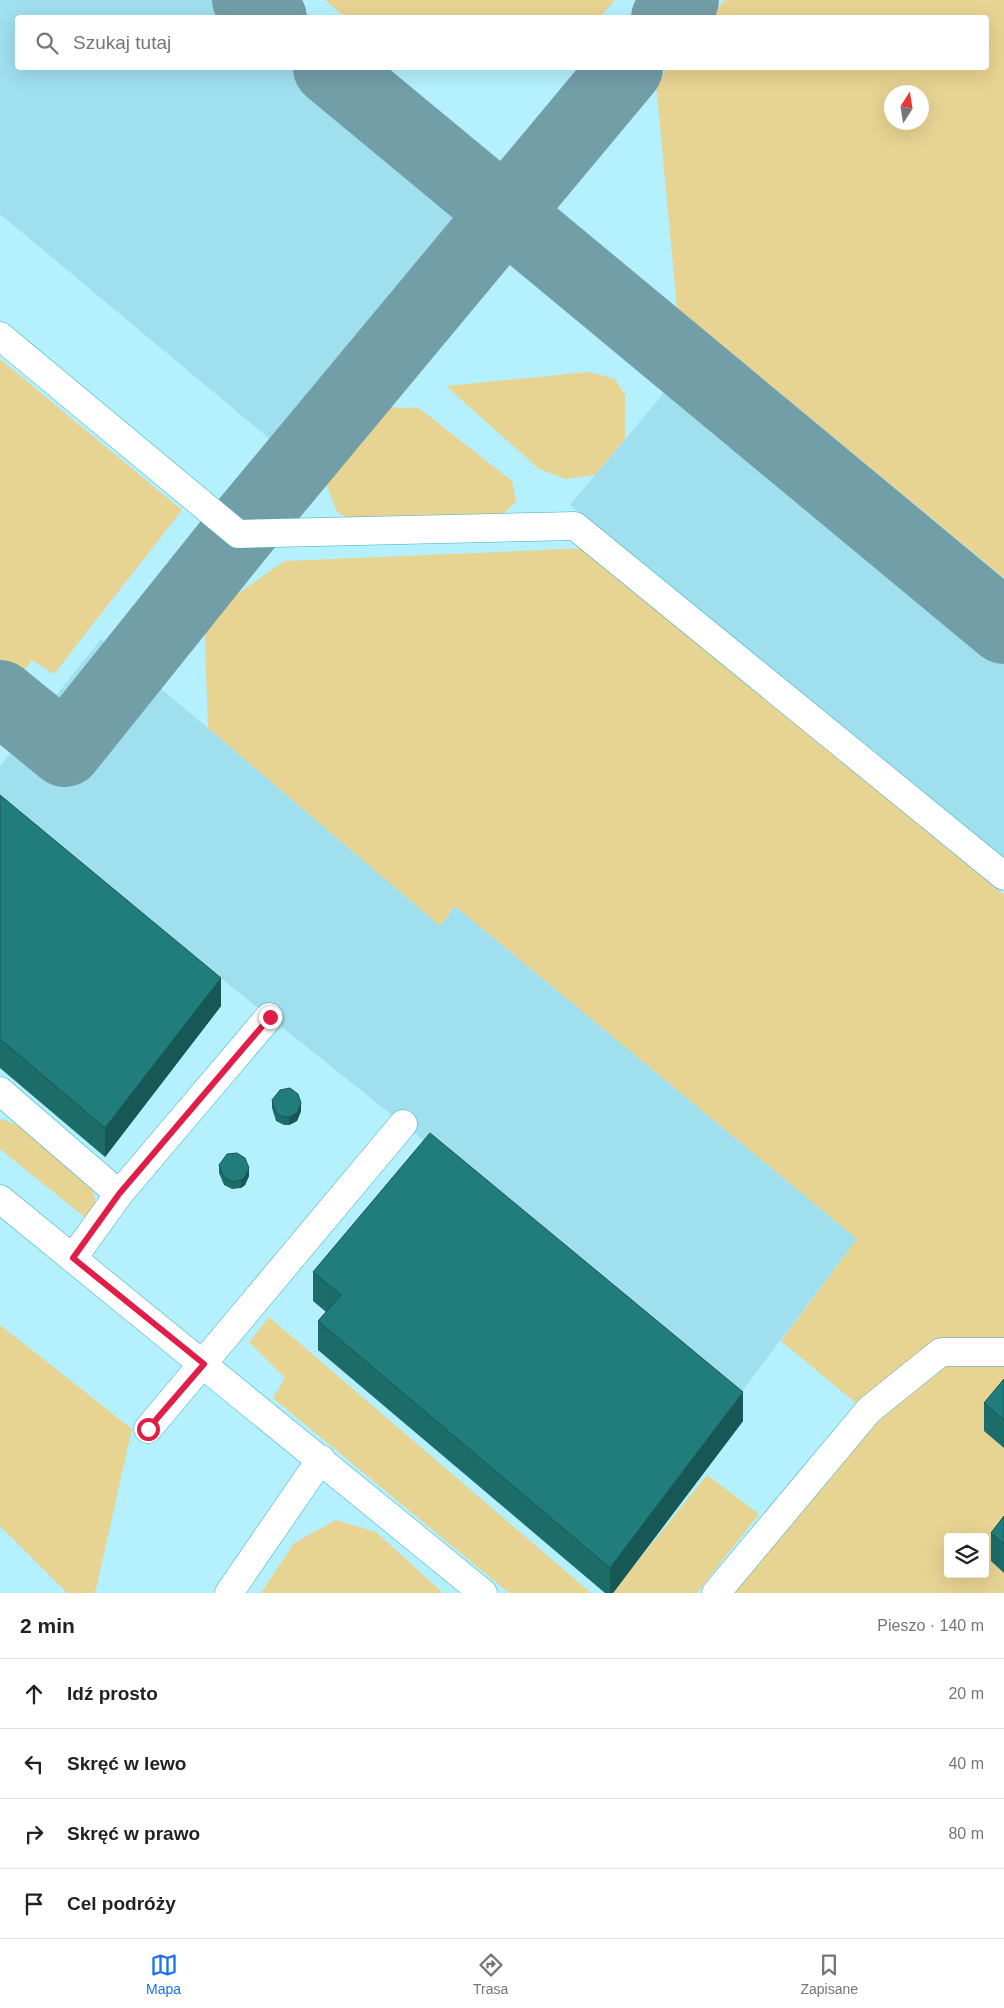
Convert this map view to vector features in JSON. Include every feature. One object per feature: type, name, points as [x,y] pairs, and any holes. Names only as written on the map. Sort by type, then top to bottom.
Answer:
[{"type":"lane","points":[[0,336],[238,534],[575,526],[1004,876]]},
{"type":"lane","points":[[73,1258],[119,1194],[270,1017]]},
{"type":"lane","points":[[0,1091],[119,1194]]},
{"type":"lane","points":[[148,1429],[403,1124]]},
{"type":"lane","points":[[0,1199],[483,1593]]},
{"type":"lane","points":[[716,1593],[869,1410],[941,1352],[1004,1352]]},
{"type":"lane","points":[[229,1593],[321,1459]]},
{"type":"shaded area","points":[[0,0],[288,0],[307,15],[15,15],[15,70],[370,70],[520,195],[295,460],[0,214]]},
{"type":"shaded area","points":[[325,0],[615,0],[602,15],[342,15]]},
{"type":"shaded area","points":[[725,0],[1004,0],[1004,578],[677,308],[656,83],[666,70],[989,70],[989,15],[712,15]]},
{"type":"shaded area","points":[[705,344],[1004,593],[1004,861],[570,505]]},
{"type":"shaded area","points":[[0,359],[182,510],[54,674],[32,660],[20,676],[0,659]]},
{"type":"shaded area","points":[[589,372],[615,379],[625,395],[625,439],[595,475],[566,479],[539,469],[446,386]]},
{"type":"shaded area","points":[[381,407],[419,408],[512,481],[516,502],[495,521],[360,525],[337,512],[323,475]]},
{"type":"shaded area","points":[[589,548],[1004,895],[1004,1593],[734,1593],[863,1409],[781,1341],[857,1239],[455,906],[440,926],[208,728],[204,617],[285,561]]},
{"type":"shaded area","points":[[101,639],[440,926],[455,906],[857,1239],[740,1394],[0,801],[0,766]]},
{"type":"shaded area","points":[[2,1119],[24,1128],[91,1184],[97,1208],[87,1219],[0,1149],[0,1121]]},
{"type":"shaded area","points":[[269,1317],[591,1593],[509,1593],[273,1398],[285,1378],[249,1342]]},
{"type":"shaded area","points":[[0,1325],[132,1429],[95,1593],[67,1593],[0,1526]]},
{"type":"shaded area","points":[[707,1475],[759,1514],[697,1593],[612,1593]]},
{"type":"shaded area","points":[[336,1520],[376,1532],[443,1593],[261,1593],[294,1543]]},
{"type":"building","points":[[0,795],[221,978],[105,1128],[0,1039]]},
{"type":"building","points":[[290,1088],[298,1094],[301,1103],[297,1113],[284,1117],[276,1113],[272,1100],[280,1090]]},
{"type":"building","points":[[430,1133],[743,1392],[610,1568],[318,1321],[341,1295],[313,1272]]},
{"type":"building","points":[[237,1153],[245,1158],[249,1168],[245,1177],[232,1182],[224,1177],[219,1165],[227,1154]]},
{"type":"building","points":[[1004,1379],[1004,1420],[984,1403]]},
{"type":"building","points":[[1004,1516],[1004,1544],[991,1533]]},
{"type":"taxiway","points":[[249,0],[266,15]]},
{"type":"taxiway","points":[[670,15],[682,0]]},
{"type":"taxiway","points":[[332,70],[505,213],[624,70]]},
{"type":"taxiway","points":[[0,697],[65,750],[238,534],[505,213],[1004,627]]},
{"type":"route","points":[[148,1429],[204,1364],[73,1258],[119,1194],[270,1017]]}]
